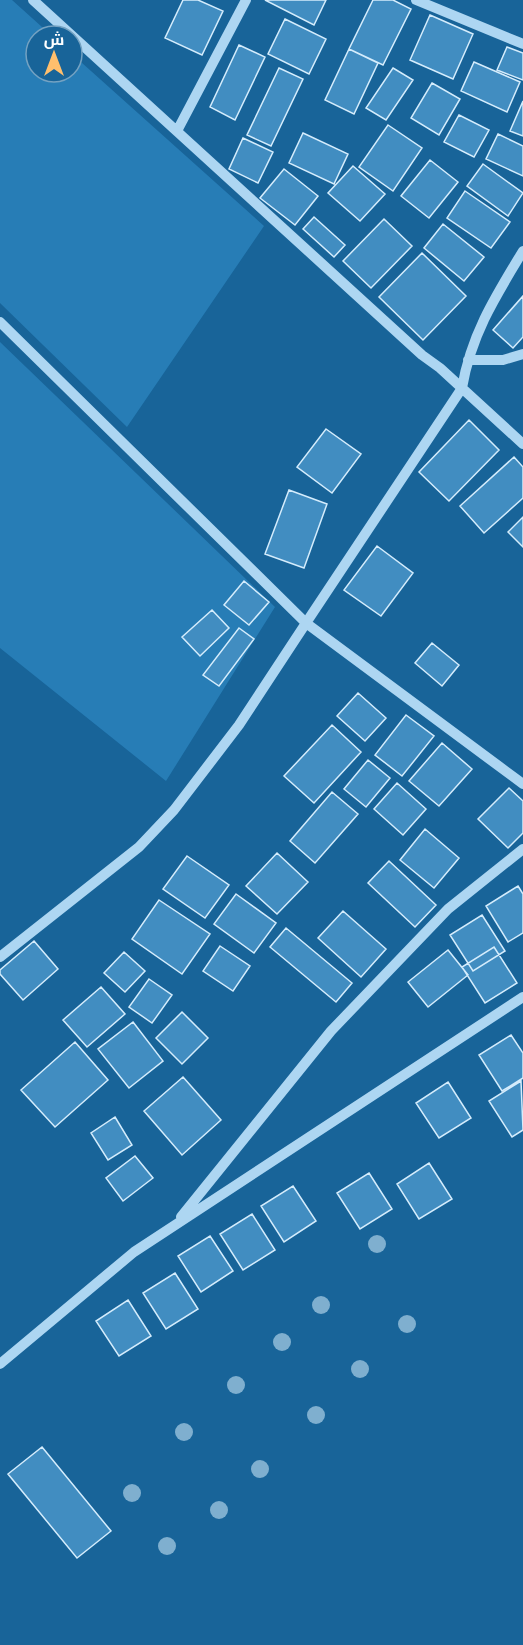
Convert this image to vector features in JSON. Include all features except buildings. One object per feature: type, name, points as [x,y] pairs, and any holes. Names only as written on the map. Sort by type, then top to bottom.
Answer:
[{"type":"street","points":[[33,0],[422,355],[523,444]]},
{"type":"street","points":[[177,130],[246,0]]},
{"type":"street","points":[[416,0],[523,44]]},
{"type":"street","points":[[0,957],[139,847],[174,810],[239,725],[462,388],[468,360],[482,318],[523,251]]},
{"type":"street","points":[[0,322],[306,623],[523,784]]},
{"type":"street","points":[[468,360],[503,360],[523,354]]},
{"type":"street","points":[[175,1224],[331,1031],[448,909],[523,849]]},
{"type":"street","points":[[0,1364],[134,1252],[523,997]]},
{"type":"shaded area","points":[[0,0],[12,0],[39,24],[24,24],[24,84],[84,84],[84,65],[264,226],[127,427],[0,303]]},
{"type":"shaded area","points":[[0,342],[275,607],[166,781],[0,648]]}]
